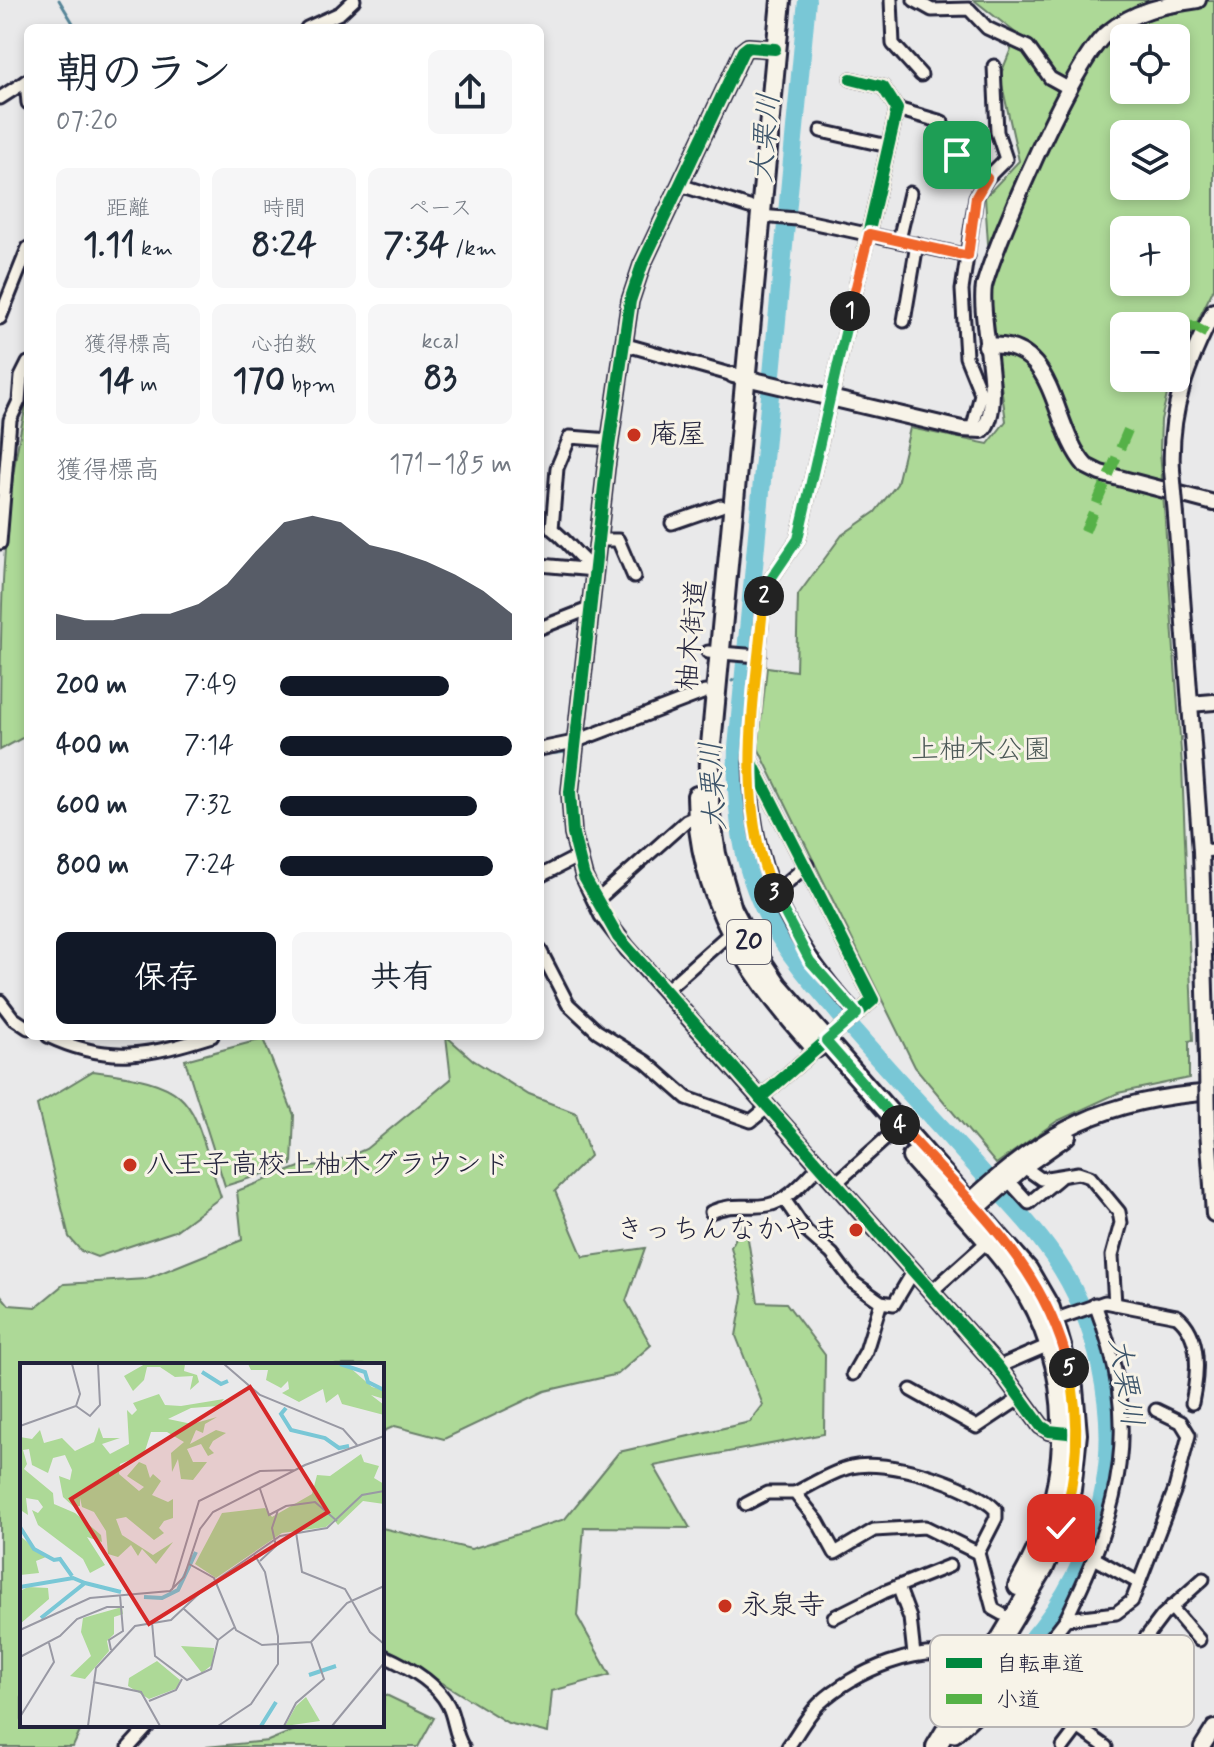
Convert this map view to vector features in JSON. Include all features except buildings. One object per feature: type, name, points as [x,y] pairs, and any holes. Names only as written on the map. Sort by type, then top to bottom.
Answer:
[{"type":"main road","name":"柚木街道","points":[[769,0],[770,48],[762,213],[709,802],[722,878],[732,909],[755,952],[827,1040],[976,1202],[1062,1317],[1073,1388],[1071,1490],[1056,1542],[1002,1635]]},
{"type":"main road","name":"柚木街道","points":[[770,48],[781,0]]},
{"type":"main road","name":"柚木街道","points":[[746,379],[721,506],[720,653],[705,692],[697,770],[697,816],[707,872],[730,933],[759,982],[827,1040],[892,1133],[976,1202],[988,1241],[1025,1291],[1049,1345],[1070,1434],[1047,1529],[1002,1614],[995,1635]]},
{"type":"main road","name":"柚木街道","points":[[923,1747],[938,1727]]},
{"type":"street","points":[[316,24],[340,13],[354,0]]},
{"type":"street","points":[[891,0],[893,44],[921,75]]},
{"type":"street","points":[[914,0],[932,10],[969,9],[987,28],[1028,47],[1050,78],[1070,89]]},
{"type":"street","points":[[623,344],[830,399],[972,431],[986,426],[992,413],[982,297],[988,273],[1070,89],[1093,49],[1118,25],[1152,8],[1198,0]]},
{"type":"street","points":[[770,48],[743,51],[638,273],[623,344],[574,742],[570,807],[577,857],[595,902],[618,937],[998,1367],[1042,1427],[1070,1434]]},
{"type":"street","points":[[972,431],[981,394],[966,357],[962,290],[976,197],[987,178],[1006,159],[997,132],[994,66]]},
{"type":"street","points":[[851,79],[883,87],[897,109],[942,122]]},
{"type":"street","points":[[0,98],[24,83]]},
{"type":"street","points":[[856,1015],[810,961],[774,894],[755,832],[750,759],[764,589],[798,539],[897,109]]},
{"type":"street","points":[[821,131],[888,146]]},
{"type":"street","points":[[948,167],[967,141]]},
{"type":"street","points":[[957,155],[987,178]]},
{"type":"street","points":[[680,185],[762,213],[968,256]]},
{"type":"street","points":[[899,240],[910,193]]},
{"type":"street","points":[[904,321],[917,244]]},
{"type":"street","points":[[0,318],[24,258]]},
{"type":"street","points":[[1214,312],[1184,371],[1177,395],[1171,444],[1190,704],[1208,850],[1208,1130],[1214,1214]]},
{"type":"street","points":[[986,346],[1011,346],[1037,365],[1086,466],[1100,473],[1214,503]]},
{"type":"street","points":[[0,543],[10,420],[19,401],[24,371]]},
{"type":"street","points":[[595,570],[574,555],[568,541],[552,529],[557,468],[570,437],[610,440]]},
{"type":"street","points":[[672,523],[721,506]]},
{"type":"street","points":[[598,540],[618,540],[634,577]]},
{"type":"street","points":[[544,565],[595,570]]},
{"type":"street","points":[[544,626],[591,608]]},
{"type":"street","points":[[720,653],[758,656]]},
{"type":"street","points":[[544,748],[574,742],[705,692]]},
{"type":"street","points":[[1190,704],[1214,702]]},
{"type":"street","points":[[544,958],[568,1004],[597,1031],[646,1062],[687,1098],[751,1121],[764,1102],[873,1000],[807,865],[750,759]]},
{"type":"street","points":[[595,902],[686,821],[697,816]]},
{"type":"street","points":[[544,874],[577,857]]},
{"type":"street","points":[[774,894],[807,865]]},
{"type":"street","points":[[665,991],[730,933]]},
{"type":"street","points":[[0,1001],[13,1018],[24,1025]]},
{"type":"street","points":[[60,1040],[94,1052],[121,1056],[149,1054],[198,1040]]},
{"type":"street","points":[[1004,1180],[1044,1140],[1077,1121],[1163,1097],[1214,1092]]},
{"type":"street","points":[[976,1202],[1105,1113]]},
{"type":"street","points":[[835,1184],[892,1133]]},
{"type":"street","points":[[711,1212],[730,1204],[764,1205],[784,1199],[819,1166]]},
{"type":"street","points":[[1024,1167],[1041,1179],[1078,1173],[1090,1177],[1119,1212],[1121,1223],[1112,1256],[1115,1304]]},
{"type":"street","points":[[1004,1180],[1029,1203],[1060,1178]]},
{"type":"street","points":[[784,1199],[806,1231],[832,1254],[848,1277],[881,1302],[894,1304],[913,1272]]},
{"type":"street","points":[[931,1292],[988,1241]]},
{"type":"street","points":[[853,1374],[866,1351],[881,1302]]},
{"type":"street","points":[[1054,1635],[1066,1619],[1096,1559],[1111,1513],[1123,1455],[1116,1375],[1093,1304]]},
{"type":"street","points":[[1062,1317],[1093,1304],[1115,1304],[1177,1316],[1186,1323],[1193,1338],[1196,1358],[1192,1403]]},
{"type":"street","points":[[998,1367],[1049,1345]]},
{"type":"street","points":[[911,1390],[977,1427],[1022,1397]]},
{"type":"street","points":[[1066,1619],[1126,1609],[1139,1583],[1175,1489],[1189,1435],[1181,1422],[1156,1410]]},
{"type":"street","points":[[746,1504],[767,1493],[795,1493],[852,1466],[884,1464],[952,1485],[996,1510],[996,1518],[978,1553],[993,1609],[1002,1614]]},
{"type":"street","points":[[795,1493],[818,1522],[835,1553],[874,1530],[925,1527],[978,1553]]},
{"type":"street","points":[[1096,1559],[1139,1583]]},
{"type":"street","points":[[834,1617],[949,1566]]},
{"type":"street","points":[[1149,1635],[1171,1607],[1203,1579]]},
{"type":"street","points":[[898,1586],[910,1618],[914,1655]]},
{"type":"street","points":[[1171,1607],[1199,1640]]},
{"type":"street","points":[[788,1747],[813,1711],[827,1697],[889,1661],[914,1655],[930,1656]]},
{"type":"street","points":[[384,1656],[419,1675],[440,1696],[447,1705],[463,1747]]},
{"type":"street","points":[[129,1747],[147,1727]]},
{"type":"street","points":[[940,1741],[955,1736],[964,1727]]},
{"type":"street","points":[[1063,1747],[1078,1728],[1106,1747]]},
{"type":"street","points":[[1202,1747],[1214,1728]]},
{"type":"green space","name":"上柚木公園","points":[[974,0],[1214,0],[1214,288],[1190,336],[1190,312],[1110,312],[1110,392],[1168,392],[1161,420],[1160,450],[1182,766],[1193,1040],[1189,1041],[1189,1078],[1118,1093],[1057,1121],[996,1164],[915,1067],[758,748],[767,667],[796,671],[798,595],[842,535],[875,512],[897,484],[910,428],[988,444],[1006,421],[994,336],[985,197],[1019,161],[1000,76],[1017,34]]},
{"type":"green space","points":[[24,416],[24,737],[0,750],[1,616],[7,528]]},
{"type":"green space","name":"八王子高校上柚木グラウンド","points":[[263,1040],[294,1115],[292,1165],[225,1186],[185,1060]]},
{"type":"green space","points":[[446,1040],[529,1095],[576,1113],[590,1156],[555,1191],[583,1257],[645,1248],[626,1301],[651,1345],[618,1374],[545,1391],[444,1439],[395,1426],[384,1431],[384,1363],[20,1363],[20,1727],[82,1727],[73,1747],[0,1747],[0,1294],[9,1305],[36,1307],[64,1284],[146,1279],[242,1240],[237,1191],[302,1166],[329,1165],[366,1149],[451,1079]]},
{"type":"green space","name":"八王子高校上柚木グラウンド","points":[[93,1071],[154,1083],[173,1092],[186,1103],[203,1139],[221,1197],[175,1231],[97,1257],[81,1251],[69,1237],[37,1105]]},
{"type":"green space","points":[[745,1220],[758,1302],[786,1303],[825,1355],[824,1434],[654,1466],[690,1528],[584,1527],[577,1616],[610,1675],[552,1691],[548,1733],[508,1723],[384,1647],[384,1528],[471,1549],[565,1519],[619,1452],[750,1422],[763,1405],[736,1336],[743,1296],[731,1247]]},
{"type":"green space","points":[[384,1694],[434,1718],[418,1747],[206,1747],[268,1741],[302,1727],[384,1727]]},
{"type":"waterway","points":[[59,0],[74,24]]},
{"type":"waterway","name":"大栗川","points":[[807,0],[737,748],[741,836],[759,899],[784,944],[855,1032],[1038,1236],[1069,1282],[1093,1338],[1106,1398],[1108,1459],[1104,1488],[1091,1538],[1081,1562],[1057,1607],[1035,1635]]},
{"type":"waterway","points":[[732,681],[744,674]]},
{"type":"waterway","points":[[582,746],[656,716]]},
{"type":"waterway","points":[[544,755],[566,752]]},
{"type":"marked path","points":[[1190,325],[1214,337]]},
{"type":"marked path","points":[[1085,531],[1128,430]]},
{"type":"cycle path","points":[[775,49],[748,47],[743,51],[642,265],[630,301],[606,468],[570,792],[573,834],[584,877],[618,937],[998,1367],[1041,1426],[1049,1431],[1077,1434]]},
{"type":"cycle path","points":[[760,1098],[873,1000],[750,759],[764,589],[798,539],[897,109],[883,87],[851,79]]},
{"type":"place","name":"庵屋","points":[[634,435]]},
{"type":"place","name":"八王子高校上柚木グラウンド","points":[[130,1165]]},
{"type":"place","name":"きっちんなかやま","points":[[856,1230]]},
{"type":"place","name":"永泉寺","points":[[725,1606]]},
{"type":"route","points":[[957,155],[987,178],[976,197],[968,256],[869,234],[798,539],[764,589],[750,787],[760,856],[781,910],[810,961],[857,1014],[826,1041],[1017,1256],[1050,1308],[1068,1364],[1076,1405],[1075,1466],[1061,1528]]}]
